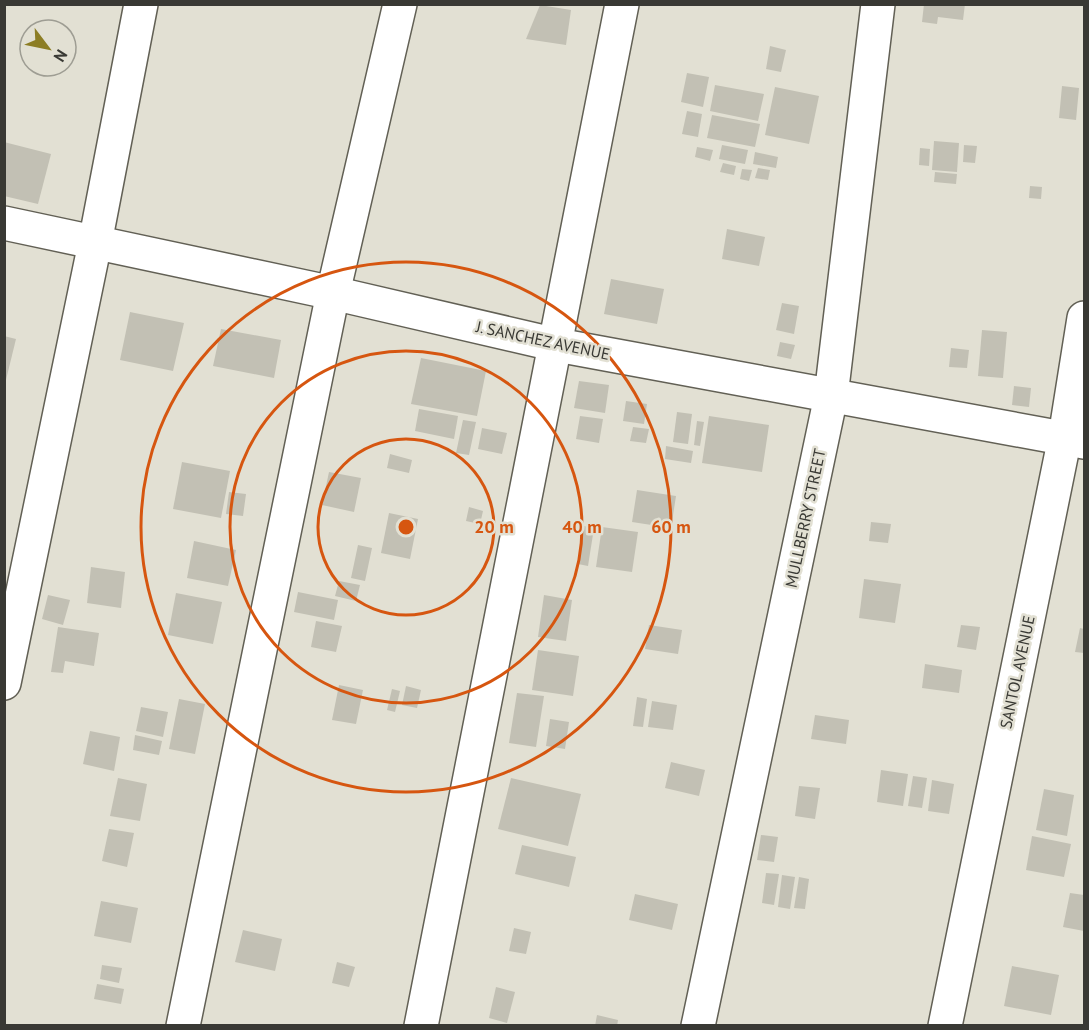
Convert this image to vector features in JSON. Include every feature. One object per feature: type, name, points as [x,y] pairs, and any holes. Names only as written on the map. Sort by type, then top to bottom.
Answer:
[{"type":"street","points":[[4,682],[96,243],[141,4]]},
{"type":"street","points":[[183,1026],[333,293],[400,4]]},
{"type":"street","points":[[421,1026],[557,345],[622,4]]},
{"type":"street","name":"MULLBERRY STREET","points":[[698,1026],[831,396],[878,4]]},
{"type":"street","name":"J. SANCHEZ AVENUE","points":[[4,223],[333,293],[557,345],[1075,439]]},
{"type":"street","name":"SANTOL AVENUE","points":[[945,1026],[1075,439],[1084,318]]},
{"type":"building","points":[[924,4],[965,4],[963,20],[938,17],[937,24],[922,22]]},
{"type":"building","points":[[540,5],[571,10],[566,45],[526,39]]},
{"type":"building","points":[[770,46],[786,50],[781,72],[766,69]]},
{"type":"building","points":[[687,73],[709,77],[703,107],[681,102]]},
{"type":"building","points":[[715,85],[764,94],[758,121],[710,111]]},
{"type":"building","points":[[1062,86],[1079,88],[1076,120],[1059,118]]},
{"type":"building","points":[[775,87],[819,96],[809,144],[765,135]]},
{"type":"building","points":[[687,111],[702,114],[698,137],[682,134]]},
{"type":"building","points":[[712,115],[760,124],[755,147],[707,138]]},
{"type":"building","points":[[934,141],[959,143],[957,172],[932,170]]},
{"type":"building","points":[[4,142],[51,154],[38,204],[4,196]]},
{"type":"building","points":[[722,145],[748,150],[745,164],[719,159]]},
{"type":"building","points":[[964,145],[977,146],[975,163],[963,162]]},
{"type":"building","points":[[697,147],[713,150],[710,161],[695,157]]},
{"type":"building","points":[[920,148],[930,149],[929,166],[919,165]]},
{"type":"building","points":[[755,152],[778,157],[776,168],[753,164]]},
{"type":"building","points":[[723,163],[736,166],[734,175],[720,172]]},
{"type":"building","points":[[758,168],[770,170],[768,180],[755,178]]},
{"type":"building","points":[[742,169],[752,170],[749,181],[740,179]]},
{"type":"building","points":[[935,172],[957,174],[956,184],[934,182]]},
{"type":"building","points":[[1030,186],[1042,187],[1041,199],[1029,198]]},
{"type":"building","points":[[727,229],[765,237],[759,266],[722,259]]},
{"type":"building","points":[[611,279],[664,289],[657,324],[604,314]]},
{"type":"building","points":[[782,303],[799,306],[794,334],[776,330]]},
{"type":"building","points":[[130,312],[184,323],[173,371],[120,360]]},
{"type":"building","points":[[221,329],[281,340],[274,378],[213,366]]},
{"type":"building","points":[[982,330],[1007,332],[1003,378],[978,376]]},
{"type":"building","points":[[4,336],[16,339],[5,384],[4,384]]},
{"type":"building","points":[[780,342],[795,345],[791,359],[777,356]]},
{"type":"building","points":[[951,348],[969,350],[967,368],[949,367]]},
{"type":"building","points":[[421,358],[486,371],[477,416],[411,404]]},
{"type":"building","points":[[579,381],[609,385],[605,413],[574,408]]},
{"type":"building","points":[[1014,386],[1031,388],[1029,407],[1012,405]]},
{"type":"building","points":[[626,401],[647,404],[644,424],[623,421]]},
{"type":"building","points":[[419,409],[458,416],[454,439],[415,431]]},
{"type":"building","points":[[677,412],[692,414],[688,444],[673,442]]},
{"type":"building","points":[[580,416],[603,419],[599,443],[576,439]]},
{"type":"building","points":[[709,416],[769,425],[762,472],[702,463]]},
{"type":"building","points":[[463,420],[476,422],[469,455],[456,453]]},
{"type":"building","points":[[697,421],[704,422],[700,446],[694,445]]},
{"type":"building","points":[[633,427],[649,429],[646,443],[630,441]]},
{"type":"building","points":[[482,428],[507,433],[502,454],[478,449]]},
{"type":"building","points":[[666,446],[693,451],[691,463],[665,459]]},
{"type":"building","points":[[390,454],[412,460],[409,473],[387,468]]},
{"type":"building","points":[[182,462],[230,471],[221,518],[173,509]]},
{"type":"building","points":[[329,472],[361,478],[354,512],[322,505]]},
{"type":"building","points":[[637,490],[676,496],[671,528],[632,522]]},
{"type":"building","points":[[229,492],[246,494],[243,516],[226,514]]},
{"type":"building","points":[[469,507],[483,511],[480,524],[466,521]]},
{"type":"building","points":[[389,513],[418,519],[410,559],[381,553]]},
{"type":"building","points":[[871,522],[891,524],[888,543],[869,541]]},
{"type":"building","points":[[584,526],[594,528],[588,566],[578,564]]},
{"type":"building","points":[[602,527],[638,532],[632,572],[596,567]]},
{"type":"building","points":[[194,541],[236,550],[228,586],[187,578]]},
{"type":"building","points":[[358,545],[372,548],[365,581],[351,578]]},
{"type":"building","points":[[91,567],[125,572],[121,608],[87,603]]},
{"type":"building","points":[[864,579],[901,584],[895,623],[859,618]]},
{"type":"building","points":[[339,581],[360,585],[356,601],[335,596]]},
{"type":"building","points":[[298,592],[338,600],[334,620],[294,612]]},
{"type":"building","points":[[176,593],[222,602],[213,644],[168,635]]},
{"type":"building","points":[[48,595],[70,600],[63,625],[42,619]]},
{"type":"building","points":[[544,595],[572,600],[566,641],[538,637]]},
{"type":"building","points":[[316,621],[342,626],[336,652],[311,647]]},
{"type":"building","points":[[649,625],[682,630],[678,654],[645,649]]},
{"type":"building","points":[[961,625],[980,627],[976,650],[957,647]]},
{"type":"building","points":[[58,627],[99,633],[94,666],[65,661],[63,673],[51,672]]},
{"type":"building","points":[[1080,628],[1084,629],[1084,653],[1075,652]]},
{"type":"building","points":[[538,650],[579,656],[573,696],[532,690]]},
{"type":"building","points":[[925,664],[962,670],[959,693],[922,688]]},
{"type":"building","points":[[339,685],[363,690],[356,724],[332,720]]},
{"type":"building","points":[[406,686],[421,690],[417,708],[402,705]]},
{"type":"building","points":[[392,689],[400,691],[395,712],[387,710]]},
{"type":"building","points":[[517,693],[544,696],[536,747],[509,743]]},
{"type":"building","points":[[637,697],[647,699],[643,727],[633,726]]},
{"type":"building","points":[[179,699],[205,704],[195,754],[169,749]]},
{"type":"building","points":[[652,701],[677,705],[673,730],[648,727]]},
{"type":"building","points":[[141,707],[168,712],[163,737],[136,731]]},
{"type":"building","points":[[815,715],[849,720],[846,744],[811,739]]},
{"type":"building","points":[[550,719],[569,722],[565,749],[546,746]]},
{"type":"building","points":[[90,731],[120,737],[114,771],[83,764]]},
{"type":"building","points":[[135,735],[162,741],[159,755],[133,750]]},
{"type":"building","points":[[671,762],[705,770],[699,796],[665,788]]},
{"type":"building","points":[[881,770],[908,774],[903,806],[877,802]]},
{"type":"building","points":[[913,776],[927,778],[922,808],[908,806]]},
{"type":"building","points":[[118,778],[147,784],[140,821],[110,816]]},
{"type":"building","points":[[511,778],[581,794],[568,846],[498,829]]},
{"type":"building","points":[[932,780],[954,784],[949,814],[928,811]]},
{"type":"building","points":[[799,786],[820,788],[815,819],[795,816]]},
{"type":"building","points":[[1044,789],[1074,795],[1067,836],[1036,830]]},
{"type":"building","points":[[109,829],[134,833],[127,867],[102,861]]},
{"type":"building","points":[[761,835],[778,837],[774,862],[757,860]]},
{"type":"building","points":[[1032,836],[1071,844],[1064,877],[1026,870]]},
{"type":"building","points":[[522,845],[576,857],[569,887],[515,874]]},
{"type":"building","points":[[766,873],[779,874],[774,905],[762,903]]},
{"type":"building","points":[[782,875],[795,877],[790,909],[778,907]]},
{"type":"building","points":[[799,877],[809,879],[805,909],[794,908]]},
{"type":"building","points":[[1070,893],[1084,895],[1084,931],[1063,927]]},
{"type":"building","points":[[635,894],[678,904],[672,930],[629,920]]},
{"type":"building","points":[[101,901],[138,908],[131,943],[94,936]]},
{"type":"building","points":[[514,928],[531,932],[526,954],[509,951]]},
{"type":"building","points":[[243,930],[282,939],[275,971],[235,962]]},
{"type":"building","points":[[337,962],[355,967],[349,987],[332,983]]},
{"type":"building","points":[[102,965],[122,968],[119,983],[100,979]]},
{"type":"building","points":[[1012,966],[1059,975],[1051,1015],[1004,1006]]},
{"type":"building","points":[[97,984],[124,989],[121,1004],[94,999]]},
{"type":"building","points":[[496,987],[515,992],[507,1023],[489,1018]]},
{"type":"building","points":[[597,1015],[618,1020],[617,1026],[595,1026]]}]
